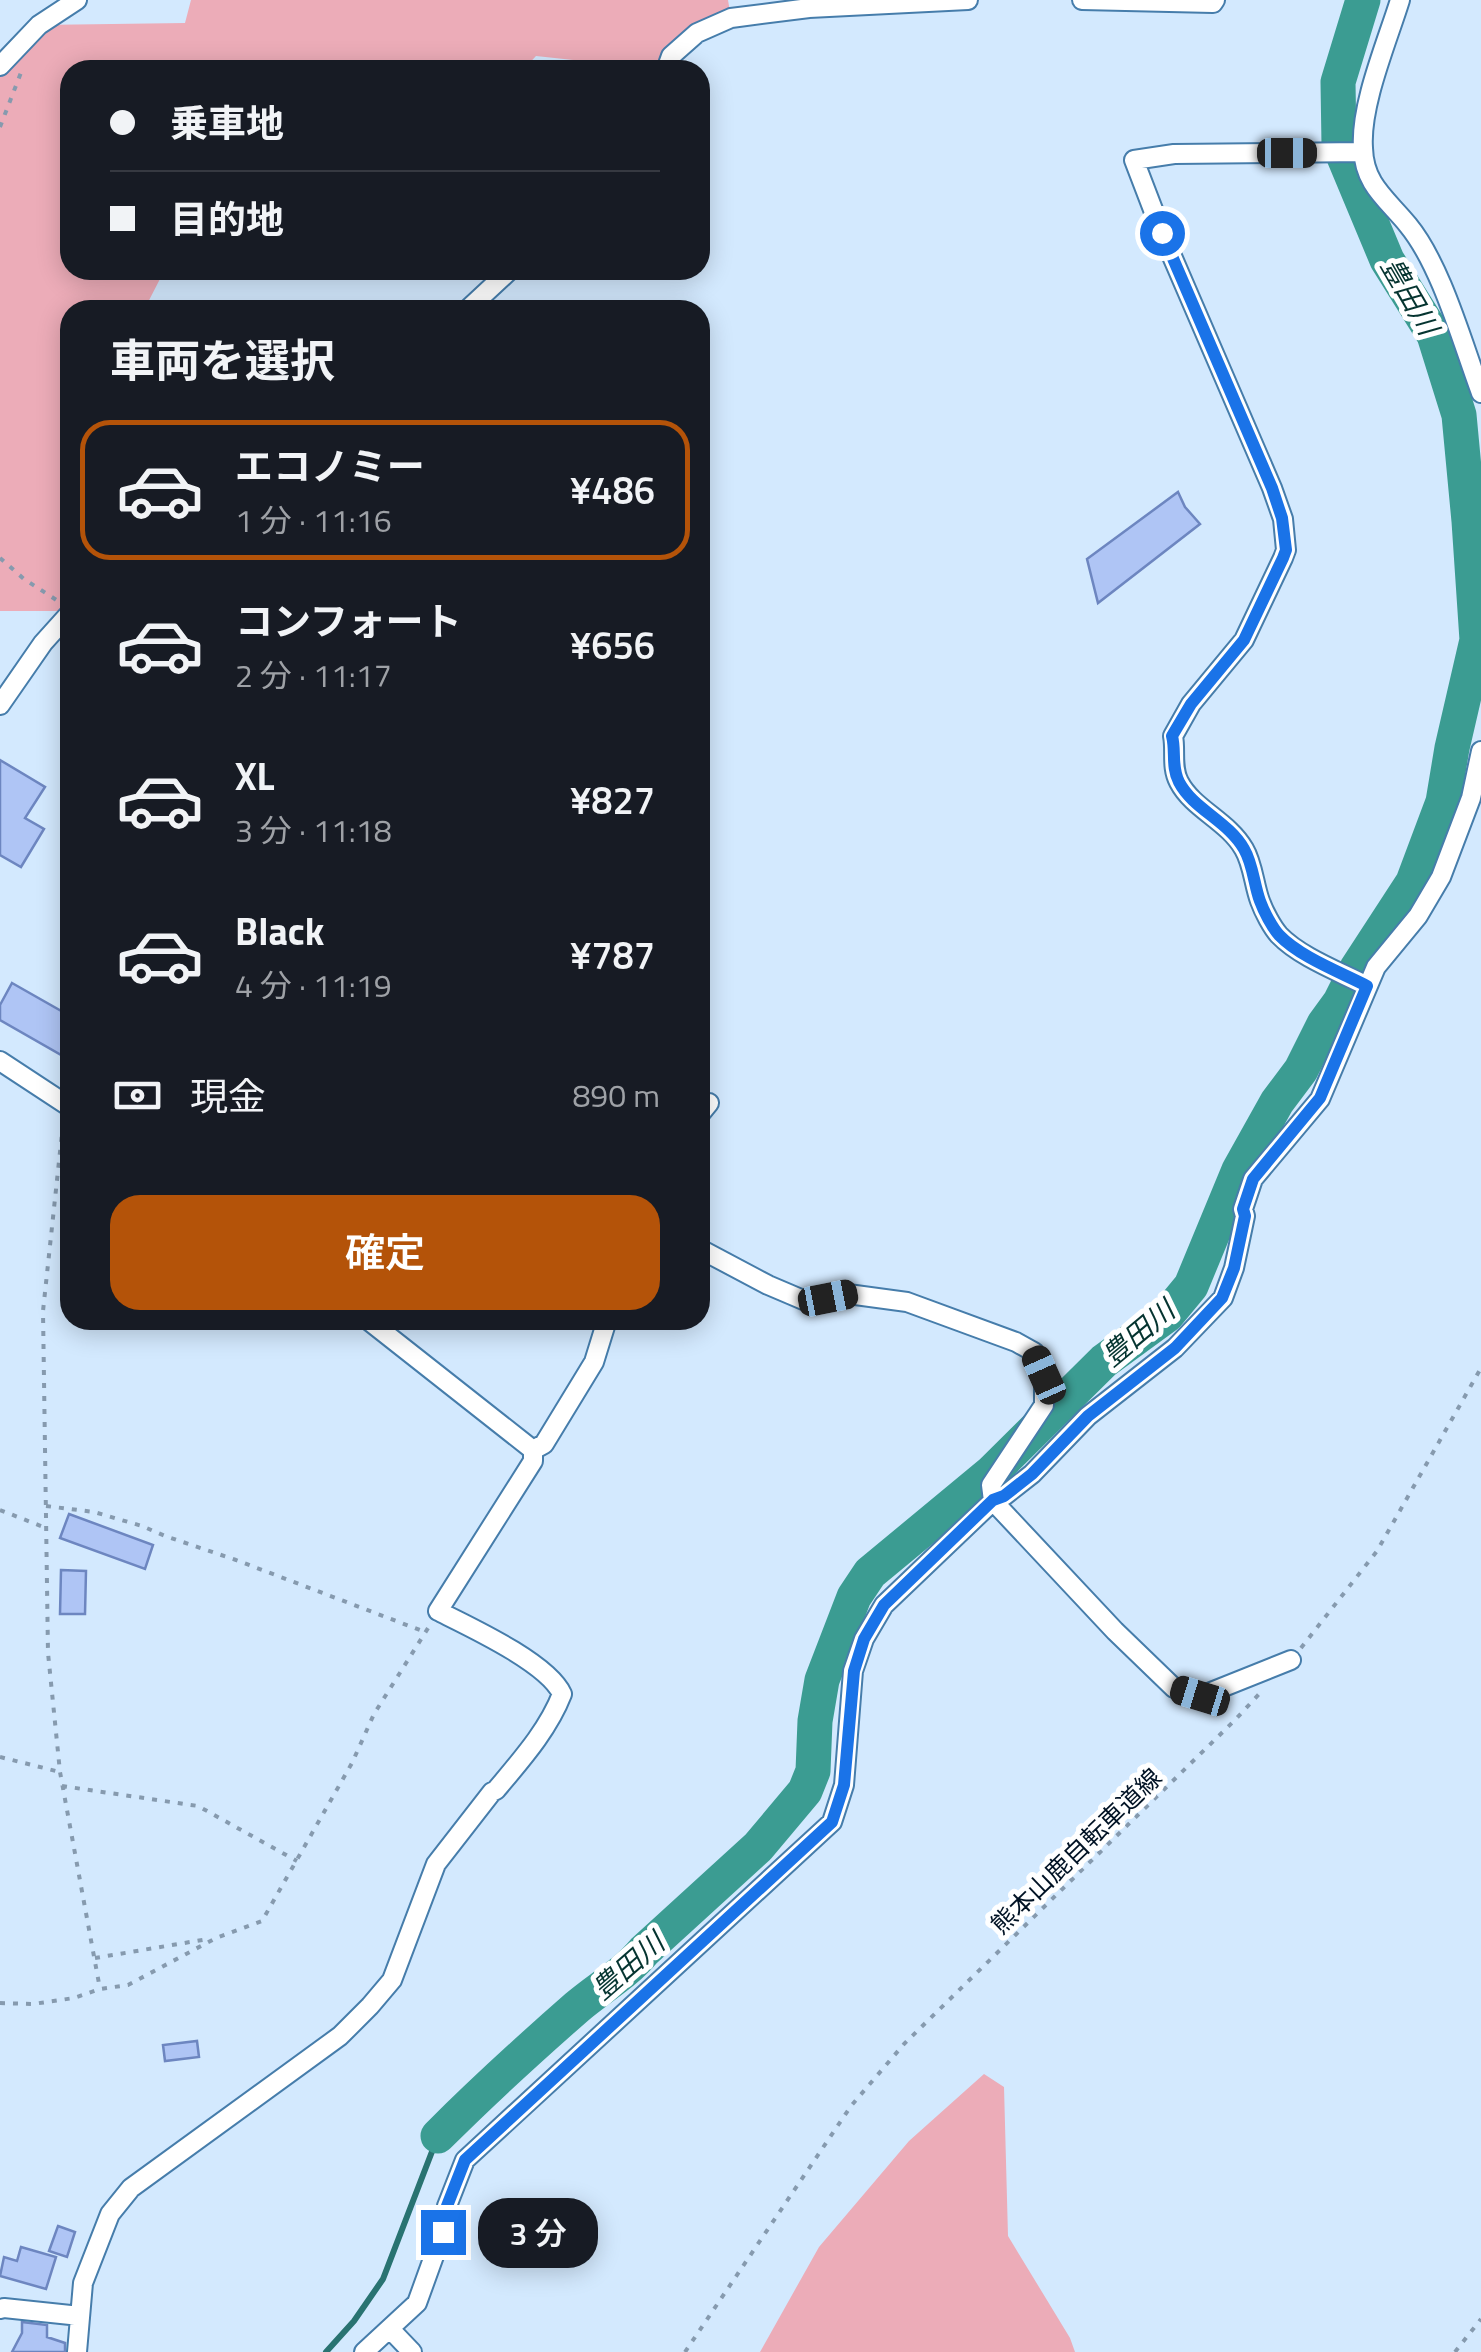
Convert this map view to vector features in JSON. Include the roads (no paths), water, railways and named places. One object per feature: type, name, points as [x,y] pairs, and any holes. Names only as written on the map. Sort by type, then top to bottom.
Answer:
[{"type":"street","points":[[0,66],[39,26],[77,0]]},
{"type":"street","points":[[670,60],[696,34],[743,8],[968,0]]},
{"type":"street","points":[[1082,0],[1215,0]]},
{"type":"street","points":[[1400,0],[1368,103],[1363,152],[1366,168],[1378,194],[1408,225],[1431,260],[1481,392]]},
{"type":"street","points":[[1363,152],[1174,154],[1134,160],[1272,488],[1282,518],[1286,550],[1244,640],[1191,704],[1172,736],[1172,757],[1180,783],[1245,850],[1262,905],[1279,934],[1308,956],[1367,986]]},
{"type":"street","points":[[478,300],[499,280]]},
{"type":"street","points":[[0,705],[60,623]]},
{"type":"street","points":[[364,2352],[417,2303],[465,2160],[832,1822],[844,1785],[854,1671],[864,1639],[884,1605],[993,1500],[1032,1474],[1088,1416],[1175,1348],[1222,1298],[1234,1268],[1245,1216],[1243,1209],[1253,1179],[1320,1098],[1376,966],[1418,916],[1441,877],[1472,798],[1481,751]]},
{"type":"street","points":[[0,1061],[60,1100]]},
{"type":"street","points":[[710,1254],[808,1302],[848,1294],[907,1302],[1034,1352],[1044,1375],[1044,1405],[991,1485],[993,1500],[1174,1688],[1200,1696],[1291,1660]]},
{"type":"street","points":[[78,2352],[84,2283],[110,2214],[132,2188],[340,2036],[370,2006],[392,1980],[436,1864],[533,1746],[554,1716],[562,1694],[540,1668],[438,1611],[534,1461],[533,1450],[381,1330]]},
{"type":"street","points":[[533,1450],[544,1444],[594,1362],[603,1330]]},
{"type":"street","points":[[0,2310],[80,2316]]},
{"type":"street","points":[[390,2329],[412,2352]]},
{"type":"waterway","name":"豊田川","points":[[438,2136],[524,2054],[629,1967],[758,1847],[805,1791],[813,1771],[822,1680],[854,1597],[870,1573],[992,1472],[1104,1361],[1167,1315],[1191,1286],[1239,1170],[1277,1102],[1301,1070],[1357,968],[1413,882],[1443,802],[1477,640],[1459,415],[1434,335],[1387,260],[1339,145],[1338,82],[1363,0]]},
{"type":"waterway","points":[[326,2352],[383,2279],[438,2136]]}]
